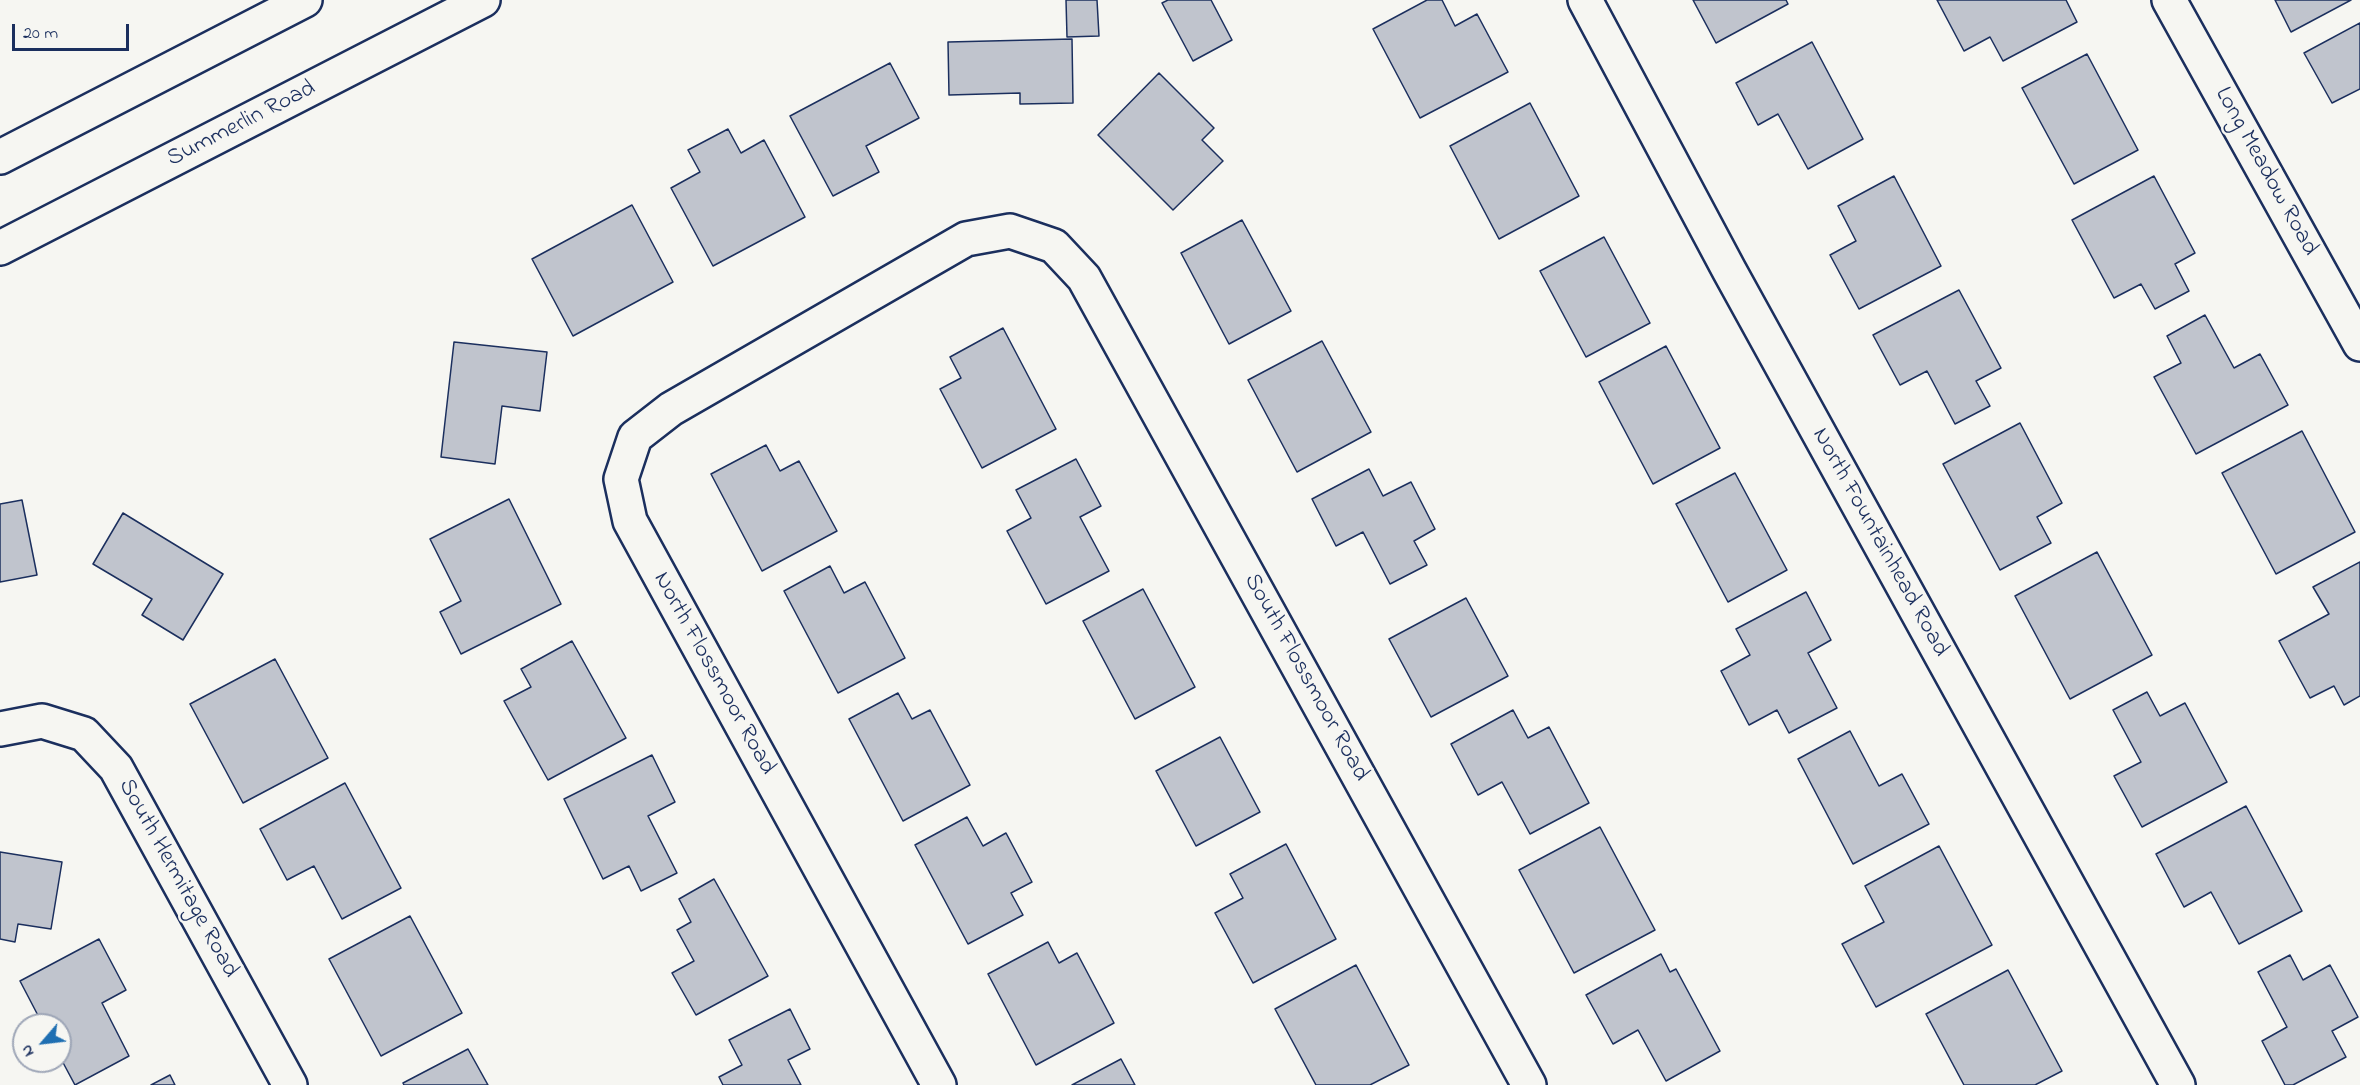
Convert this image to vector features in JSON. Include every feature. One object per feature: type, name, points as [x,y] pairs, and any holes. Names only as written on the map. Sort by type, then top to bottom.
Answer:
[{"type":"street","points":[[0,156],[305,0]]},
{"type":"street","name":"Summerlin Road","points":[[0,248],[483,0]]},
{"type":"street","name":"North Fountainhead Road","points":[[1585,0],[1734,280],[2178,1085]]},
{"type":"street","name":"Long Meadow Road","points":[[2169,0],[2360,344]]},
{"type":"street","name":"South Flossmoor Road","points":[[812,328],[966,239],[1010,231],[1054,246],[1079,273],[1096,299],[1529,1085]]},
{"type":"street","name":"North Flossmoor Road","points":[[812,328],[671,409],[635,437],[621,479],[630,521],[652,564],[697,641],[939,1085]]},
{"type":"street","name":"South Hermitage Road","points":[[12,727],[42,721],[84,734],[116,768],[290,1085]]},
{"type":"building","points":[[1066,0],[1097,0],[1099,36],[1067,37]]},
{"type":"building","points":[[1168,0],[1211,0],[1232,40],[1193,61],[1162,3]]},
{"type":"building","points":[[1427,0],[1442,0],[1455,26],[1477,14],[1508,72],[1420,118],[1373,29]]},
{"type":"building","points":[[1693,0],[1786,0],[1788,4],[1716,43]]},
{"type":"building","points":[[1937,0],[2066,0],[2077,22],[2003,61],[1990,37],[1964,51]]},
{"type":"building","points":[[2275,0],[2351,0],[2291,32]]},
{"type":"building","points":[[2360,23],[2360,89],[2332,103],[2304,53]]},
{"type":"building","points":[[1072,39],[1073,103],[1020,104],[1020,93],[949,95],[948,42]]},
{"type":"building","points":[[1812,42],[1863,139],[1808,169],[1778,114],[1758,125],[1736,83]]},
{"type":"building","points":[[2087,54],[2138,150],[2074,184],[2022,88]]},
{"type":"building","points":[[890,63],[919,118],[866,146],[879,172],[833,196],[790,116]]},
{"type":"building","points":[[1159,73],[1214,128],[1202,140],[1223,161],[1173,210],[1098,135]]},
{"type":"building","points":[[1530,103],[1579,196],[1499,239],[1450,146]]},
{"type":"building","points":[[728,129],[741,153],[764,140],[805,217],[713,266],[671,188],[700,172],[688,150]]},
{"type":"building","points":[[1894,176],[1941,266],[1859,309],[1830,255],[1856,241],[1838,206]]},
{"type":"building","points":[[2154,176],[2195,253],[2175,264],[2189,291],[2155,309],[2141,284],[2114,298],[2072,220]]},
{"type":"building","points":[[632,205],[673,282],[573,336],[532,259]]},
{"type":"building","points":[[1242,220],[1291,311],[1229,344],[1181,253]]},
{"type":"building","points":[[1604,237],[1650,323],[1586,357],[1540,271]]},
{"type":"building","points":[[1959,290],[2001,368],[1976,381],[1990,406],[1955,424],[1927,371],[1900,385],[1873,335]]},
{"type":"building","points":[[2205,315],[2234,368],[2260,354],[2288,405],[2196,454],[2154,377],[2181,363],[2167,336]]},
{"type":"building","points":[[1003,328],[1056,429],[982,468],[940,389],[961,378],[950,357]]},
{"type":"building","points":[[1322,341],[1371,432],[1297,472],[1248,380]]},
{"type":"building","points":[[454,342],[547,352],[540,411],[502,406],[495,464],[441,457]]},
{"type":"building","points":[[1666,346],[1720,448],[1653,484],[1599,382]]},
{"type":"building","points":[[2020,423],[2062,503],[2037,517],[2051,543],[2000,570],[1943,464]]},
{"type":"building","points":[[2302,431],[2355,532],[2276,574],[2222,473]]},
{"type":"building","points":[[766,445],[780,471],[799,461],[837,531],[762,571],[711,474]]},
{"type":"building","points":[[1076,459],[1101,506],[1080,517],[1109,571],[1046,604],[1007,531],[1031,518],[1016,490]]},
{"type":"building","points":[[1369,469],[1383,496],[1411,482],[1435,529],[1414,541],[1427,565],[1390,584],[1363,532],[1336,546],[1312,499]]},
{"type":"building","points":[[1735,473],[1787,570],[1728,602],[1676,504]]},
{"type":"building","points":[[509,499],[561,604],[461,654],[440,612],[461,601],[430,539]]},
{"type":"building","points":[[22,500],[37,575],[0,582],[0,504]]},
{"type":"building","points":[[123,513],[223,574],[183,640],[142,615],[152,599],[93,564]]},
{"type":"building","points":[[2097,552],[2152,655],[2070,699],[2015,596]]},
{"type":"building","points":[[2360,562],[2360,696],[2344,705],[2334,686],[2310,698],[2279,641],[2329,614],[2313,587]]},
{"type":"building","points":[[830,566],[844,593],[865,582],[905,658],[838,693],[784,591]]},
{"type":"building","points":[[1143,589],[1195,687],[1135,719],[1083,621]]},
{"type":"building","points":[[1806,592],[1831,640],[1808,653],[1837,708],[1789,733],[1777,710],[1749,725],[1721,671],[1750,655],[1736,629]]},
{"type":"building","points":[[1466,598],[1508,676],[1431,717],[1389,639]]},
{"type":"building","points":[[572,641],[626,738],[548,780],[504,701],[531,687],[521,669]]},
{"type":"building","points":[[275,659],[328,758],[243,803],[190,704]]},
{"type":"building","points":[[2147,692],[2160,716],[2185,703],[2227,782],[2142,827],[2114,776],[2141,762],[2113,710]]},
{"type":"building","points":[[898,693],[912,719],[930,710],[970,785],[903,821],[849,719]]},
{"type":"building","points":[[1513,710],[1528,738],[1549,727],[1589,803],[1530,834],[1502,782],[1478,795],[1451,744]]},
{"type":"building","points":[[1850,731],[1879,786],[1902,774],[1929,824],[1853,864],[1798,759]]},
{"type":"building","points":[[1220,737],[1260,812],[1196,846],[1156,771]]},
{"type":"building","points":[[652,755],[675,802],[648,816],[677,873],[641,891],[629,866],[603,879],[564,799]]},
{"type":"building","points":[[345,783],[401,888],[342,919],[314,866],[287,880],[260,829]]},
{"type":"building","points":[[2246,806],[2302,911],[2239,944],[2211,892],[2184,907],[2156,854]]},
{"type":"building","points":[[967,817],[983,846],[1006,833],[1032,882],[1011,893],[1023,915],[968,944],[915,845]]},
{"type":"building","points":[[1600,827],[1655,930],[1574,973],[1519,870]]},
{"type":"building","points":[[1286,844],[1336,939],[1253,983],[1215,913],[1243,898],[1230,874]]},
{"type":"building","points":[[1939,846],[1992,945],[1876,1007],[1842,944],[1884,922],[1865,886]]},
{"type":"building","points":[[0,852],[62,862],[51,929],[18,924],[15,942],[0,939]]},
{"type":"building","points":[[714,879],[768,976],[696,1015],[672,973],[694,961],[677,930],[691,922],[679,899]]},
{"type":"building","points":[[410,916],[462,1013],[381,1056],[329,959]]},
{"type":"building","points":[[99,939],[126,990],[102,1003],[129,1056],[75,1085],[69,1073],[72,1073],[72,1013],[37,1013],[20,981]]},
{"type":"building","points":[[1048,942],[1059,963],[1077,953],[1114,1023],[1036,1065],[988,974]]},
{"type":"building","points":[[1661,954],[1670,972],[1676,969],[1720,1051],[1666,1081],[1638,1030],[1613,1044],[1586,995]]},
{"type":"building","points":[[2290,955],[2303,980],[2330,965],[2358,1017],[2332,1031],[2346,1057],[2293,1085],[2285,1085],[2262,1041],[2287,1027],[2258,972]]},
{"type":"building","points":[[1356,965],[1409,1065],[1370,1085],[1316,1085],[1275,1009]]},
{"type":"building","points":[[2008,970],[2062,1071],[2035,1085],[1964,1085],[1926,1014]]},
{"type":"building","points":[[790,1009],[810,1049],[788,1060],[801,1085],[723,1085],[719,1077],[742,1065],[729,1040]]},
{"type":"building","points":[[468,1049],[488,1085],[404,1085],[403,1083]]},
{"type":"building","points":[[1121,1059],[1135,1085],[1072,1085]]},
{"type":"building","points":[[170,1075],[175,1085],[151,1085]]}]
